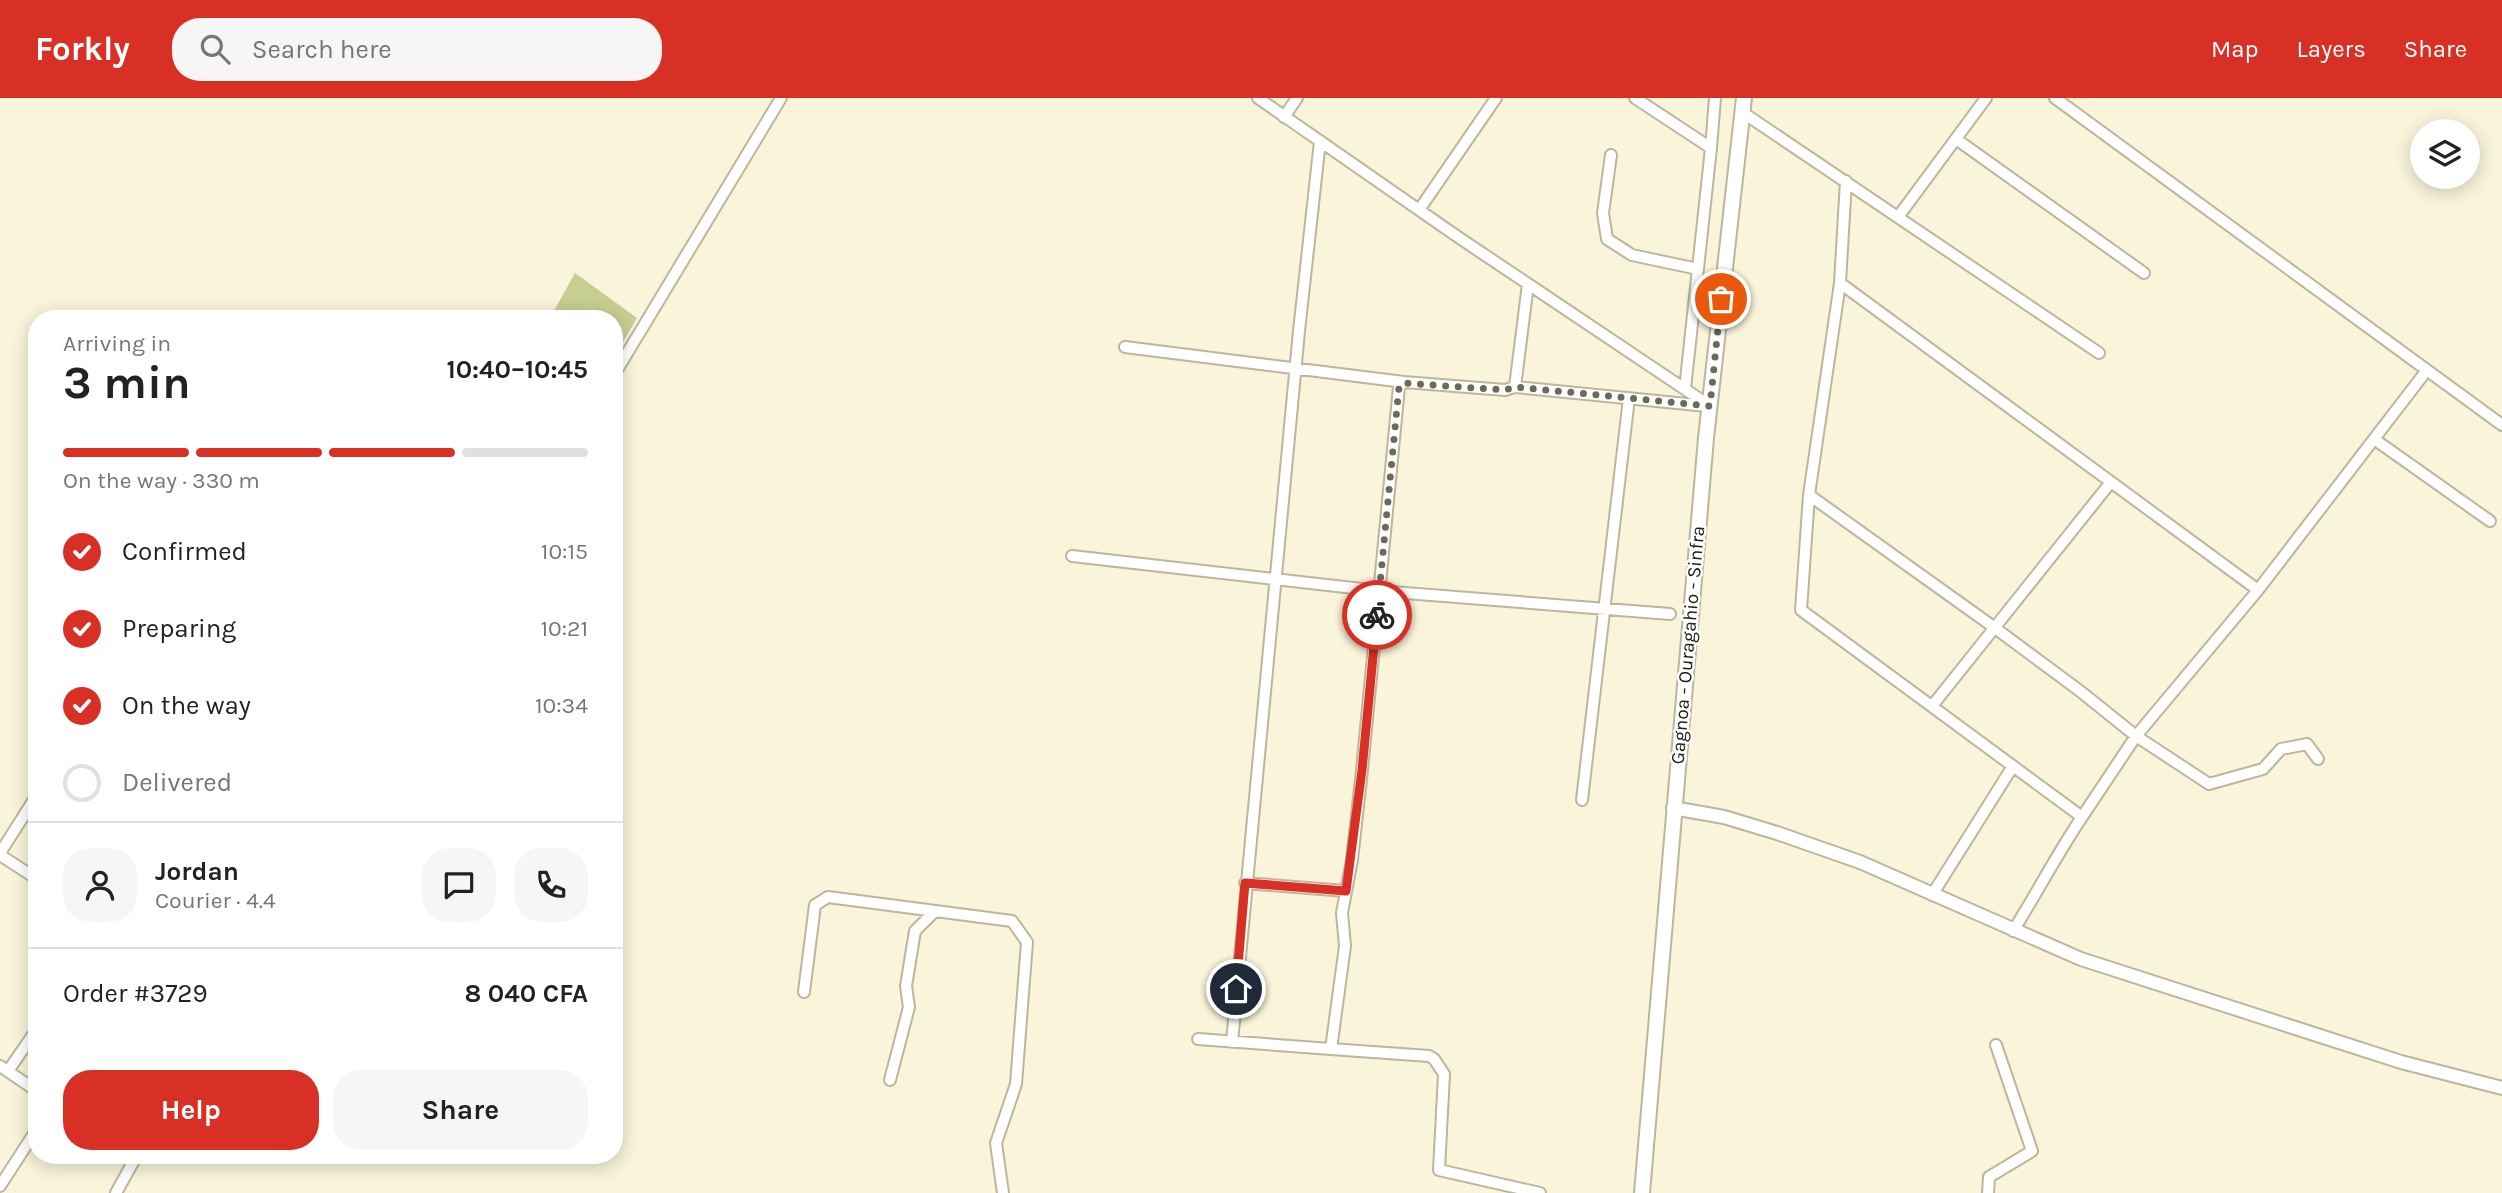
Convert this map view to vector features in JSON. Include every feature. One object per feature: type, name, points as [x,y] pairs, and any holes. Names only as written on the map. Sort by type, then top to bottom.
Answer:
[{"type":"main road","name":"Gagnoa - Ouragahio - Sinfra","points":[[1642,1193],[1673,808],[1710,406],[1743,105]]},
{"type":"street","points":[[623,360],[781,98]]},
{"type":"street","points":[[1258,98],[1710,406]]},
{"type":"street","points":[[1284,117],[1297,98]]},
{"type":"street","points":[[1419,210],[1496,98]]},
{"type":"street","points":[[1635,98],[1711,148]]},
{"type":"street","points":[[1685,390],[1715,98]]},
{"type":"street","points":[[1899,217],[1986,98]]},
{"type":"street","points":[[2055,98],[2502,425]]},
{"type":"street","points":[[1743,105],[1846,181],[2099,353]]},
{"type":"street","points":[[1956,139],[2144,274]]},
{"type":"street","points":[[1232,1042],[1245,883],[1320,141]]},
{"type":"street","points":[[1611,155],[1603,213],[1607,239],[1632,255],[1698,270]]},
{"type":"street","points":[[1846,181],[1840,283],[1809,495],[1801,610],[2082,817]]},
{"type":"street","points":[[1840,283],[2258,590]]},
{"type":"street","points":[[1516,387],[1528,284]]},
{"type":"street","points":[[1125,347],[1404,383],[1505,390],[1516,387],[1710,406]]},
{"type":"street","points":[[2014,931],[2052,868],[2056,855],[2136,736],[2258,590],[2427,370]]},
{"type":"street","points":[[1331,1049],[1345,946],[1342,913],[1362,770],[1399,387],[1404,383]]},
{"type":"street","points":[[1582,800],[1629,398]]},
{"type":"street","points":[[2374,439],[2490,521]]},
{"type":"street","points":[[1933,706],[2112,482]]},
{"type":"street","points":[[1809,495],[1995,628],[2136,736],[2209,784],[2263,769],[2281,749],[2307,744],[2318,760]]},
{"type":"street","points":[[1072,556],[1380,592],[1670,614]]},
{"type":"street","points":[[1933,895],[2013,766]]},
{"type":"street","points":[[1673,808],[1724,817],[1777,832],[1860,862],[2081,959],[2400,1062],[2502,1088]]},
{"type":"street","points":[[28,809],[0,854],[28,873]]},
{"type":"street","points":[[1245,883],[1346,891]]},
{"type":"street","points":[[804,992],[815,905],[828,897],[1012,920],[1027,942],[1016,1084],[996,1143],[1003,1193]]},
{"type":"street","points":[[890,1080],[909,1007],[906,986],[915,931],[935,911]]},
{"type":"street","points":[[1198,1039],[1429,1056],[1444,1074],[1439,1170],[1540,1193]]},
{"type":"street","points":[[28,1040],[4,1069],[28,1085]]},
{"type":"street","points":[[1988,1193],[1989,1177],[2032,1151],[1996,1045]]},
{"type":"street","points":[[0,1186],[28,1143]]},
{"type":"street","points":[[116,1193],[131,1164]]},
{"type":"green space","points":[[575,273],[637,318],[623,342],[623,310],[554,310]]},
{"type":"way so far","points":[[1377,615],[1381,556],[1401,385],[1404,383],[1505,390],[1516,387],[1710,406],[1721,299]]},
{"type":"route","points":[[1236,989],[1245,883],[1346,891],[1352,860],[1377,615]]}]
